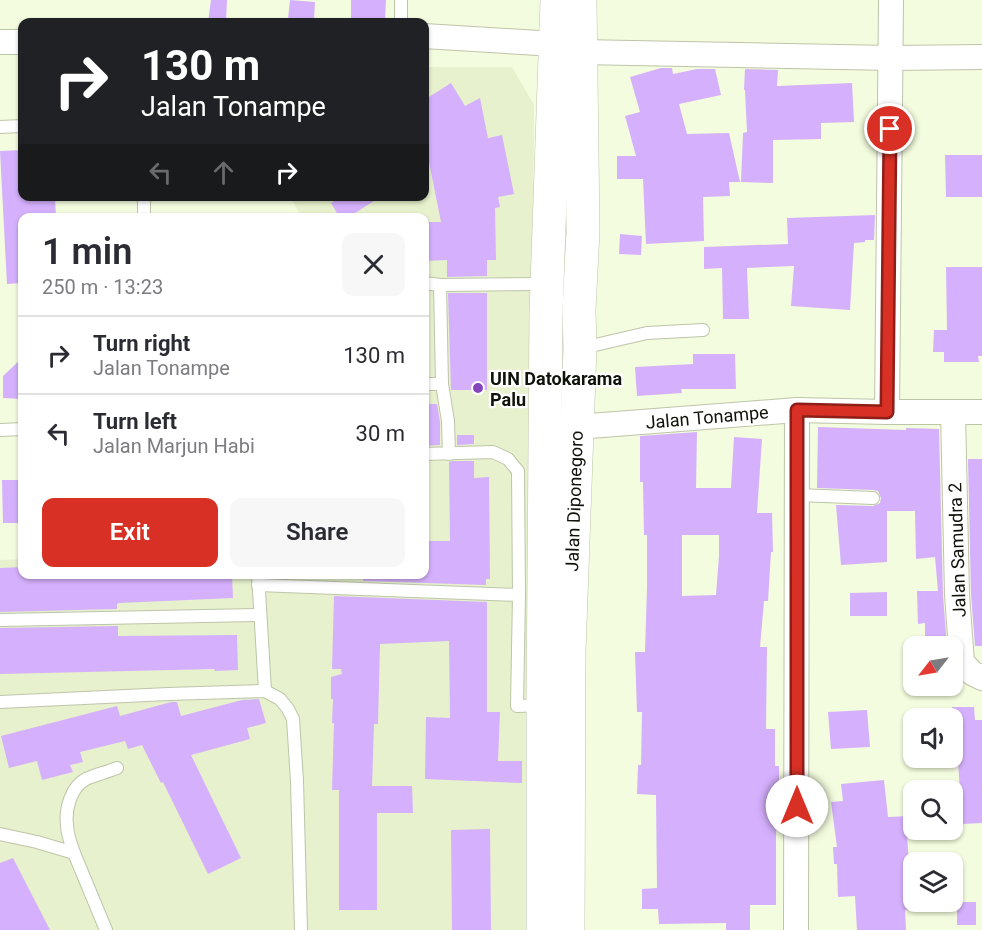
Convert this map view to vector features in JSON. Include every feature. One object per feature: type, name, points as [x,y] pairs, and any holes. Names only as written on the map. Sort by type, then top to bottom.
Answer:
[{"type":"highway","name":"Jalan Diponegoro","points":[[557,0],[567,48],[583,231],[569,652],[567,930]]},
{"type":"highway","name":"Jalan Diponegoro","points":[[543,930],[547,298],[567,48],[580,0]]},
{"type":"highway","points":[[547,298],[579,310]]},
{"type":"street","points":[[887,412],[891,0]]},
{"type":"street","points":[[429,36],[567,48],[891,58],[982,57]]},
{"type":"street","points":[[0,42],[18,42]]},
{"type":"street","points":[[796,930],[797,410]]},
{"type":"street","name":"Jalan Tonampe","points":[[577,427],[797,410],[982,412]]},
{"type":"street","name":"Jalan Samudra 2","points":[[953,412],[957,595],[962,662],[972,673],[982,678]]},
{"type":"lane","points":[[401,0],[401,18]]},
{"type":"lane","points":[[0,127],[18,126]]},
{"type":"lane","points":[[429,284],[547,298]]},
{"type":"lane","points":[[440,285],[442,384],[448,421],[449,454]]},
{"type":"lane","points":[[580,348],[646,333],[703,330]]},
{"type":"lane","points":[[429,384],[442,384]]},
{"type":"lane","points":[[0,430],[18,429]]},
{"type":"lane","points":[[429,454],[493,452],[508,459],[518,471],[517,706],[543,705]]},
{"type":"lane","points":[[798,495],[873,498]]},
{"type":"lane","points":[[265,691],[258,580],[519,595]]},
{"type":"lane","points":[[0,620],[260,615]]},
{"type":"lane","points":[[0,702],[265,691],[280,699],[293,719],[301,930]]},
{"type":"lane","points":[[106,930],[74,853],[66,827],[71,797],[76,787],[84,780],[117,768]]},
{"type":"lane","points":[[0,834],[74,853]]},
{"type":"shaded area","name":"UIN Datokarama Palu","points":[[429,67],[512,67],[534,105],[527,930],[0,930],[0,560],[18,559],[18,579],[429,579],[429,213],[299,213],[292,201],[429,201]]},
{"type":"building","points":[[211,0],[227,0],[226,18],[209,18]]},
{"type":"building","points":[[290,0],[315,2],[314,18],[288,18]]},
{"type":"building","points":[[351,0],[386,0],[385,18],[351,18]]},
{"type":"building","points":[[661,68],[672,68],[673,74],[697,69],[715,69],[721,95],[679,104],[687,134],[729,133],[740,182],[729,182],[730,196],[703,197],[704,241],[646,244],[643,179],[617,179],[617,156],[636,156],[625,116],[640,112],[630,77]]},
{"type":"building","points":[[745,69],[778,70],[777,86],[852,83],[854,122],[821,123],[821,139],[773,140],[773,183],[741,182],[743,133],[747,132]]},
{"type":"building","points":[[451,83],[465,106],[480,98],[488,138],[502,135],[514,194],[498,197],[500,207],[495,208],[496,260],[487,260],[487,276],[447,277],[447,260],[429,261],[429,222],[441,222],[429,162],[429,97]]},
{"type":"building","points":[[18,150],[18,201],[55,201],[56,213],[18,213],[18,283],[7,284],[0,151]]},
{"type":"building","points":[[945,155],[982,155],[982,197],[946,197]]},
{"type":"building","points":[[334,201],[374,201],[355,213],[337,213],[331,203]]},
{"type":"building","points":[[875,215],[874,240],[854,243],[850,310],[791,306],[794,266],[747,268],[749,319],[723,319],[722,268],[704,269],[704,247],[788,244],[787,218]]},
{"type":"building","points":[[620,234],[642,236],[641,255],[619,254]]},
{"type":"building","points":[[946,267],[982,267],[982,356],[978,356],[979,362],[944,362],[944,352],[933,352],[934,330],[947,330]]},
{"type":"building","points":[[448,293],[487,293],[487,390],[451,390]]},
{"type":"building","points":[[693,354],[735,354],[736,389],[681,389],[682,393],[637,396],[635,367],[693,364]]},
{"type":"building","points":[[18,362],[18,399],[3,398],[3,376]]},
{"type":"building","points":[[429,404],[437,404],[440,445],[429,446]]},
{"type":"building","points":[[818,427],[939,429],[946,636],[925,636],[925,623],[918,624],[917,591],[938,591],[935,557],[916,559],[915,511],[887,511],[887,562],[841,565],[836,505],[873,506],[880,503],[881,498],[878,491],[873,490],[817,488]]},
{"type":"building","points":[[697,432],[696,488],[731,488],[734,437],[762,439],[757,513],[772,513],[773,552],[771,552],[768,601],[764,601],[760,647],[767,647],[766,729],[775,729],[775,766],[779,766],[779,830],[776,830],[776,905],[750,905],[750,930],[726,930],[726,923],[659,924],[658,909],[642,909],[642,889],[657,888],[656,795],[637,794],[638,765],[641,765],[642,712],[637,712],[635,652],[645,652],[647,588],[647,535],[644,535],[643,482],[640,482],[640,436]],"holes":[[[682,535],[719,535],[716,595],[682,596]]]},
{"type":"building","points":[[457,435],[474,435],[474,444],[457,445]]},
{"type":"building","points":[[968,459],[982,459],[982,646],[975,646],[971,594]]},
{"type":"building","points":[[474,461],[474,478],[489,477],[490,579],[486,579],[486,585],[363,581],[363,579],[429,579],[429,541],[450,541],[449,462]]},
{"type":"building","points":[[2,480],[18,480],[18,523],[3,523]]},
{"type":"building","points":[[18,567],[18,579],[232,579],[233,598],[119,603],[117,609],[0,612],[0,568]]},
{"type":"building","points":[[887,592],[887,616],[850,616],[850,593]]},
{"type":"building","points":[[334,596],[487,602],[487,712],[500,712],[498,761],[522,761],[522,783],[425,779],[426,717],[450,718],[449,641],[380,644],[378,724],[374,724],[372,786],[412,786],[413,813],[377,813],[377,910],[339,910],[339,790],[332,790],[334,723],[332,723],[331,677],[342,674],[341,669],[332,669]]},
{"type":"building","points":[[118,626],[118,636],[237,635],[238,670],[0,674],[0,628]]},
{"type":"building","points":[[259,699],[266,723],[247,728],[250,739],[191,755],[241,858],[208,874],[163,782],[161,783],[142,745],[128,749],[125,741],[80,752],[83,762],[70,765],[73,772],[42,780],[37,761],[9,768],[1,736],[117,706],[120,716],[177,702],[181,716],[242,700]]},
{"type":"building","points":[[974,707],[975,720],[982,720],[982,823],[963,824],[963,780],[959,780],[958,768],[963,768],[963,708],[952,708]]},
{"type":"building","points":[[867,710],[870,747],[831,749],[828,712]]},
{"type":"building","points":[[884,780],[888,817],[903,816],[903,840],[907,840],[908,852],[903,852],[903,912],[905,912],[906,930],[857,930],[855,896],[838,897],[837,864],[834,864],[833,847],[837,847],[831,802],[843,801],[841,784]]},
{"type":"building","points":[[490,829],[491,930],[452,930],[451,830]]},
{"type":"building","points":[[13,858],[50,930],[0,930],[0,863]]},
{"type":"building","points":[[963,902],[976,902],[976,925],[957,925],[957,912],[963,912]]},
{"type":"place","name":"UIN Datokarama Palu","points":[[478,388]]},
{"type":"route","points":[[797,806],[797,410],[887,412],[890,129]]}]
